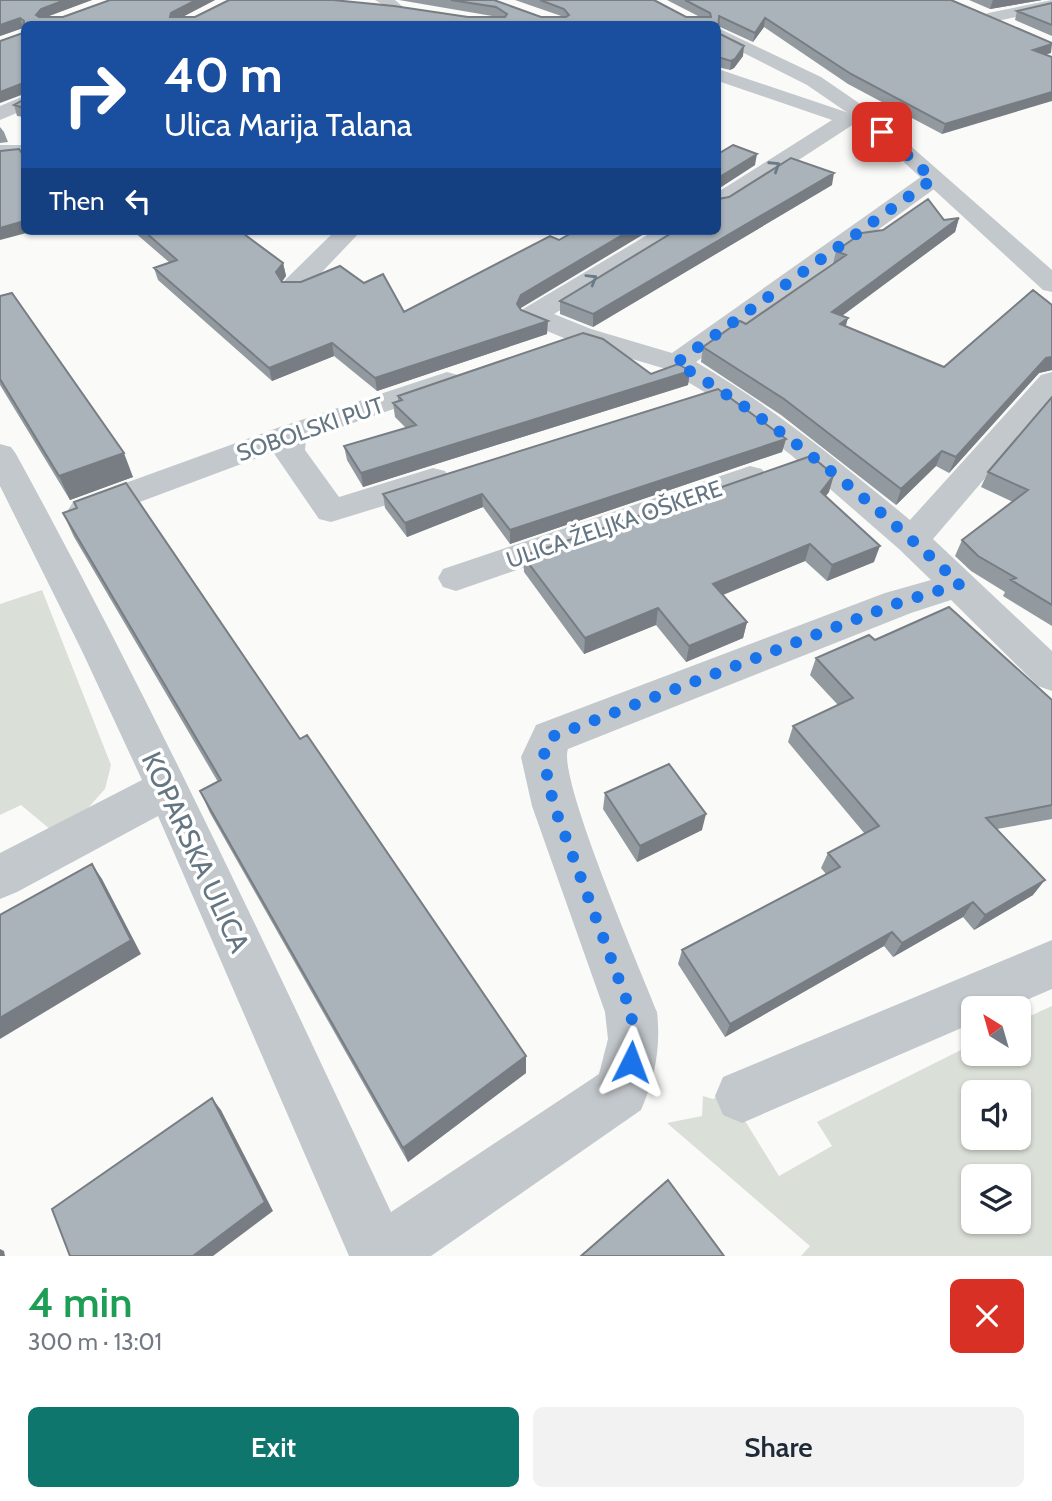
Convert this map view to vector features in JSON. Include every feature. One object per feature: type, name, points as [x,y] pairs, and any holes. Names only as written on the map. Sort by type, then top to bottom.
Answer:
[{"type":"street","points":[[988,18],[1052,4]]},
{"type":"street","points":[[968,9],[1010,28]]},
{"type":"street","points":[[721,34],[814,81],[933,179],[1052,284]]},
{"type":"street","points":[[721,76],[856,117]]},
{"type":"street","points":[[0,114],[21,104]]},
{"type":"street","points":[[721,200],[856,117]]},
{"type":"street","points":[[0,152],[21,151]]},
{"type":"street","points":[[676,363],[933,179]]},
{"type":"street","points":[[294,286],[345,235]]},
{"type":"street","points":[[664,235],[534,314],[581,335],[676,363],[719,388],[812,456],[912,540],[1052,675]]},
{"type":"street","points":[[541,349],[581,335]]},
{"type":"street","name":"SOBOLSKI PUT","points":[[40,527],[290,434],[475,371]]},
{"type":"street","points":[[912,540],[1052,381]]},
{"type":"street","points":[[680,401],[719,388]]},
{"type":"street","points":[[290,434],[289,451],[331,511],[460,470]]},
{"type":"street","name":"KOPARSKA ULICA","points":[[0,454],[40,527],[169,788],[379,1256]]},
{"type":"street","name":"ULICA ŽELJKA OŠKERE","points":[[456,578],[812,456]]},
{"type":"street","points":[[379,1256],[622,1091],[634,1040],[631,1012],[554,806],[543,757],[551,737],[898,603],[960,584]]},
{"type":"street","points":[[0,877],[169,788]]},
{"type":"street","points":[[742,1096],[1052,964]]},
{"type":"shaded area","points":[[42,590],[111,765],[105,789],[88,808],[51,830],[21,805],[0,815],[0,604]]},
{"type":"shaded area","points":[[1052,1006],[1052,1256],[801,1256],[810,1246],[667,1123],[702,1116],[703,1096],[713,1099],[726,1090],[779,1176],[832,1146],[817,1122],[961,1050],[961,1066],[1031,1066],[1031,1016]]},
{"type":"building","points":[[0,0],[65,0],[41,9],[36,15],[39,17],[63,17],[110,0],[196,0],[171,13],[170,17],[195,17],[229,0],[333,0],[468,17],[505,17],[507,14],[496,7],[451,0],[494,0],[541,17],[566,17],[569,15],[564,9],[540,0],[654,0],[686,17],[711,17],[710,13],[685,0],[951,0],[1052,43],[1033,50],[1052,57],[1052,92],[945,124],[851,74],[765,18],[755,33],[719,16],[719,21],[24,21],[20,18],[0,25]]},
{"type":"building","points":[[1052,3],[1052,25],[1017,11]]},
{"type":"building","points":[[21,34],[21,84],[0,92],[0,41]]},
{"type":"building","points":[[721,34],[744,46],[731,61],[721,58]]},
{"type":"building","points":[[733,145],[757,154],[721,176],[721,152]]},
{"type":"building","points":[[19,149],[21,152],[21,222],[0,228],[0,151]]},
{"type":"building","points":[[791,158],[834,173],[593,314],[560,301],[668,235],[721,235],[721,198],[729,197]]},
{"type":"building","points":[[928,199],[944,220],[959,218],[832,312],[848,318],[840,324],[944,367],[1033,290],[1052,305],[1052,357],[1046,358],[956,457],[942,451],[901,489],[784,399],[703,347],[740,321],[746,324],[846,255],[836,251],[862,233],[883,230]]},
{"type":"building","points":[[149,235],[245,235],[283,263],[276,272],[282,282],[301,282],[340,266],[364,283],[383,274],[404,312],[550,236],[559,240],[568,235],[622,235],[521,295],[517,304],[521,310],[548,321],[375,378],[332,343],[269,368],[154,268],[177,260]]},
{"type":"building","points":[[12,293],[124,453],[59,476],[0,379],[0,296]]},
{"type":"building","points":[[583,333],[603,339],[651,374],[678,364],[690,371],[361,473],[344,446],[416,425],[393,403],[402,400],[398,396]]},
{"type":"building","points":[[718,389],[786,439],[510,530],[482,494],[405,523],[383,494]]},
{"type":"building","points":[[1052,397],[1052,605],[1011,580],[1016,578],[978,556],[962,540],[1028,490],[988,472]]},
{"type":"building","points":[[811,456],[834,475],[821,492],[880,546],[832,565],[810,544],[713,584],[747,622],[689,646],[658,608],[585,638],[523,556]]},
{"type":"building","points":[[126,483],[300,739],[307,735],[526,1056],[403,1148],[200,791],[221,780],[63,513],[77,508],[74,502]]},
{"type":"building","points":[[949,607],[1052,700],[1052,805],[986,818],[1045,880],[985,915],[973,902],[902,943],[892,932],[730,1024],[682,950],[840,867],[828,853],[879,826],[793,726],[853,698],[816,658],[869,635],[875,640]]},
{"type":"building","points":[[669,764],[706,814],[640,846],[605,793]]},
{"type":"building","points":[[92,864],[131,940],[0,1018],[0,915]]},
{"type":"building","points":[[212,1098],[265,1202],[193,1256],[70,1256],[52,1209]]},
{"type":"building","points":[[668,1180],[724,1256],[581,1256]]},
{"type":"route","points":[[631,1062],[634,1040],[631,1012],[554,806],[543,757],[551,737],[898,603],[960,584],[802,448],[734,397],[676,363],[933,179],[882,132]]}]
